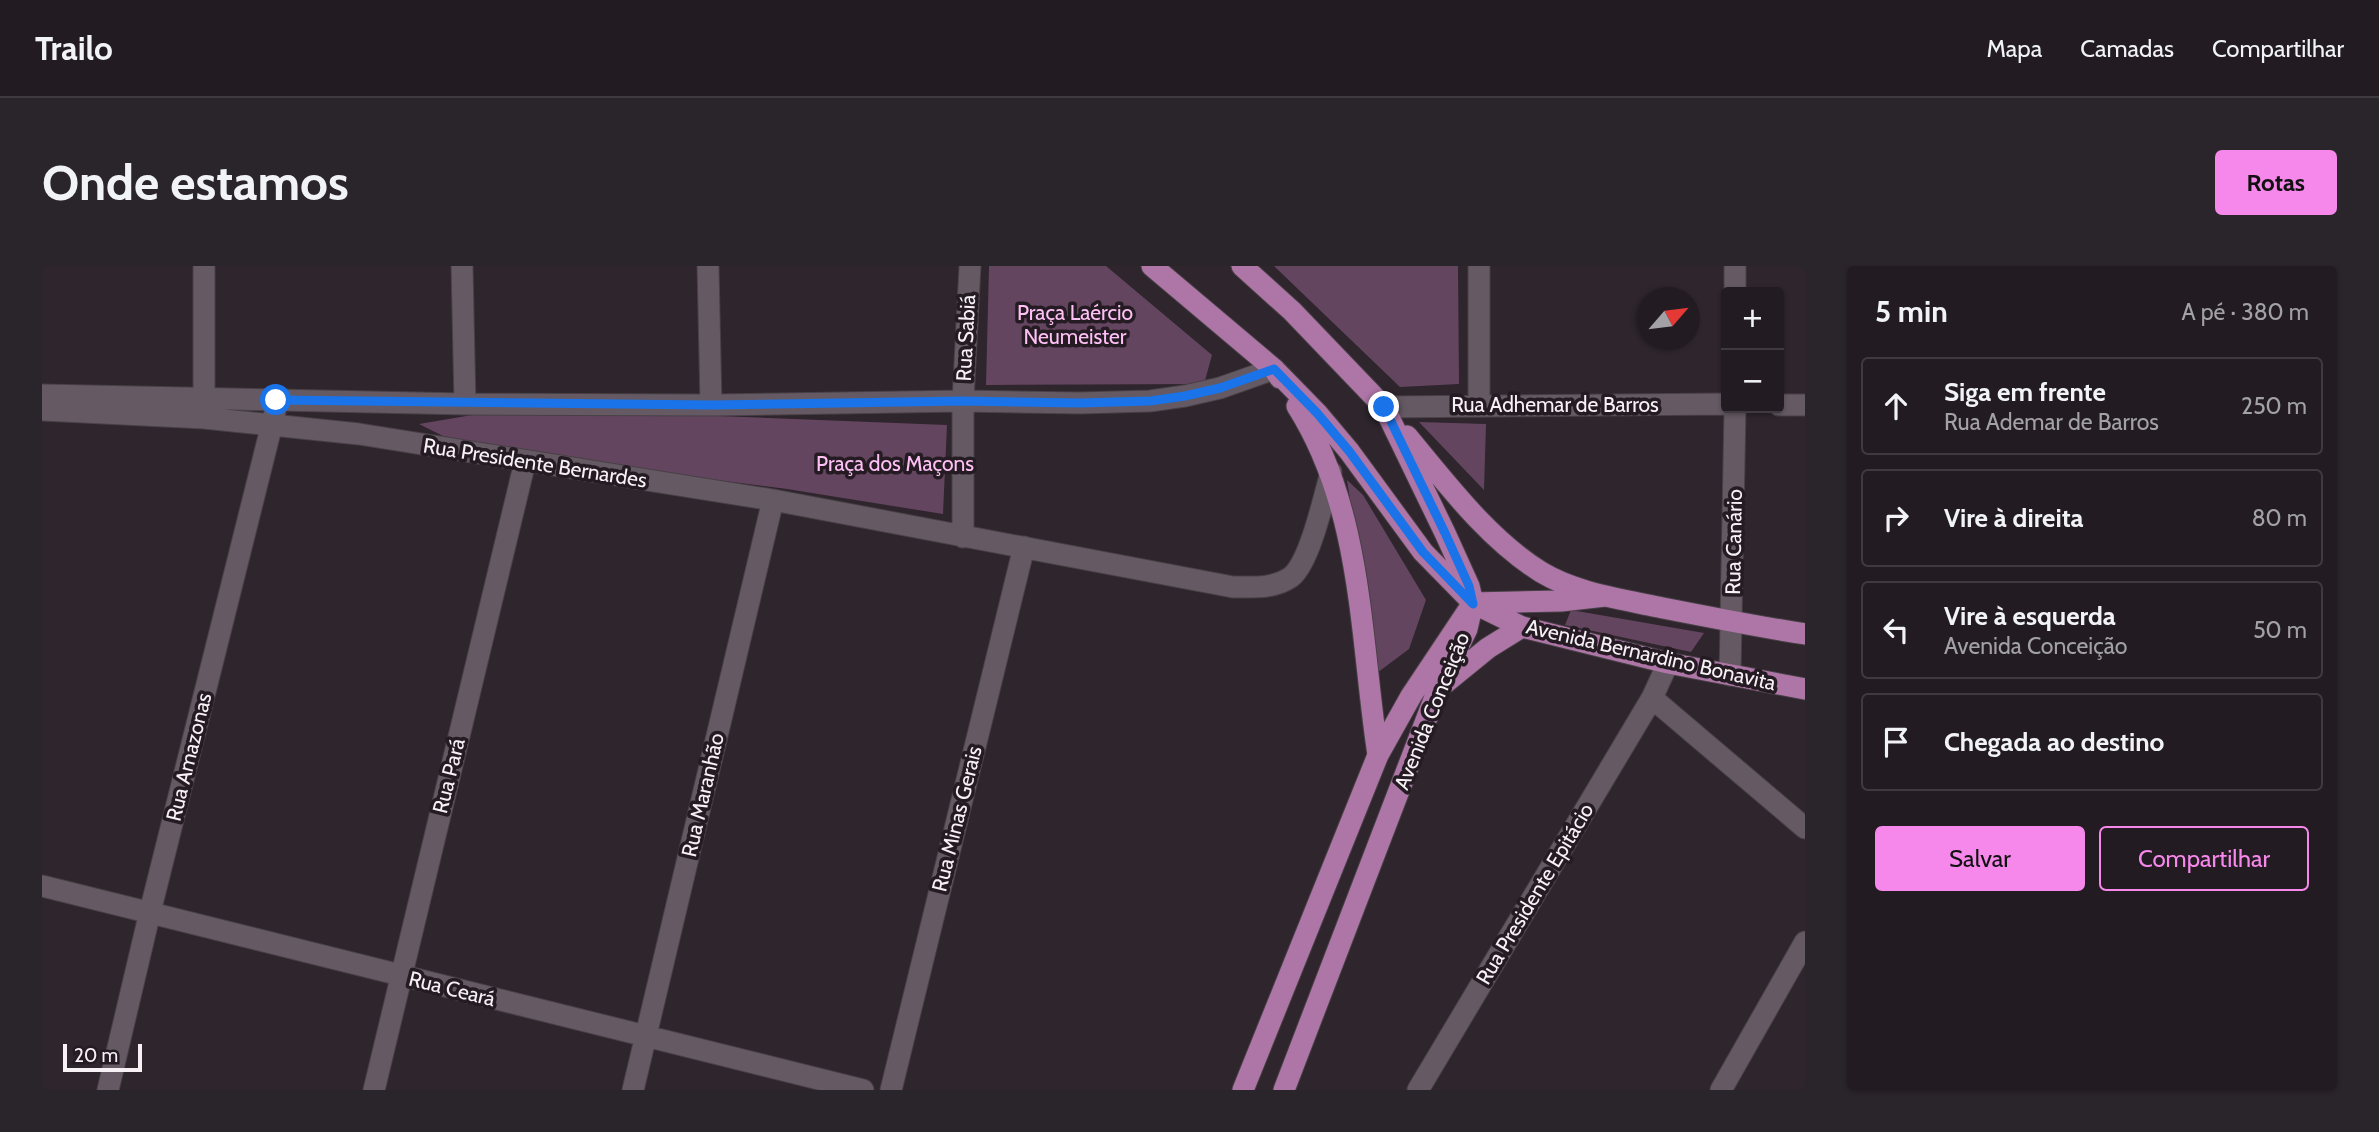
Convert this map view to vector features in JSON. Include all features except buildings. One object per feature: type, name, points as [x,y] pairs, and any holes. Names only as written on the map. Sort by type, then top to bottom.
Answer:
[{"type":"main road","name":"Avenida Conceição","points":[[1152,266],[1274,369],[1319,443],[1345,519],[1356,578],[1368,692],[1378,755],[1243,1090]]},
{"type":"main road","name":"Avenida Conceição","points":[[1242,266],[1292,311],[1384,407],[1451,546],[1469,586],[1473,604],[1466,629],[1438,689],[1284,1090]]},
{"type":"main road","name":"Avenida Bernardino Bonavita","points":[[1274,369],[1349,451],[1423,552],[1473,604],[1522,627],[1668,663],[1805,689]]},
{"type":"main road","points":[[1384,407],[1444,481],[1492,532],[1521,558],[1544,573],[1605,596],[1805,634]]},
{"type":"main road","points":[[1378,755],[1411,695],[1473,604],[1561,601],[1605,596]]},
{"type":"main road","points":[[1438,689],[1488,648],[1522,627]]},
{"type":"street","points":[[204,266],[204,408]]},
{"type":"street","points":[[462,266],[465,404]]},
{"type":"street","points":[[708,266],[711,405]]},
{"type":"street","name":"Rua Sabiá","points":[[963,537],[963,401],[970,266]]},
{"type":"street","points":[[1479,266],[1479,406]]},
{"type":"street","points":[[1735,266],[1735,287]]},
{"type":"street","points":[[42,395],[204,408],[276,400],[711,405],[963,401],[1080,403],[1150,401],[1185,396],[1220,388],[1274,369]]},
{"type":"street","name":"Rua Amazonas","points":[[108,1090],[150,912],[274,424],[276,400]]},
{"type":"street","name":"Rua Adhemar de Barros","points":[[1384,407],[1721,404]]},
{"type":"street","points":[[1784,405],[1805,405]]},
{"type":"street","name":"Rua Presidente Bernardes","points":[[42,410],[204,408],[274,424],[359,434],[773,500],[1233,587],[1269,586],[1290,577],[1298,570],[1312,537],[1331,472]]},
{"type":"street","name":"Rua Canário","points":[[1730,675],[1735,413]]},
{"type":"street","name":"Rua Pará","points":[[374,1090],[525,462]]},
{"type":"street","name":"Rua Maranhão","points":[[633,1090],[773,500]]},
{"type":"street","name":"Rua Minas Gerais","points":[[891,1090],[1024,547]]},
{"type":"street","name":"Rua Presidente Epitácio","points":[[1418,1090],[1652,698],[1668,663]]},
{"type":"street","points":[[1652,698],[1805,828]]},
{"type":"street","name":"Rua Ceará","points":[[42,886],[863,1090]]},
{"type":"street","points":[[1721,1090],[1805,942]]},
{"type":"green space","name":"Praça Laércio Neumeister","points":[[989,266],[1106,266],[1212,355],[1204,384],[986,385]]},
{"type":"green space","points":[[1274,266],[1458,266],[1459,384],[1400,387]]},
{"type":"green space","name":"Praça dos Maçons","points":[[484,413],[718,416],[947,425],[943,514],[787,489],[550,459],[443,436],[419,424]]},
{"type":"green space","points":[[1419,422],[1486,424],[1484,490]]},
{"type":"green space","points":[[1347,480],[1363,495],[1426,600],[1409,649],[1377,673]]},
{"type":"green space","points":[[1571,610],[1704,633],[1691,652],[1565,625]]},
{"type":"route","points":[[276,400],[711,405],[1150,401],[1220,388],[1274,369],[1349,451],[1423,552],[1473,604],[1469,586],[1384,407]]}]
